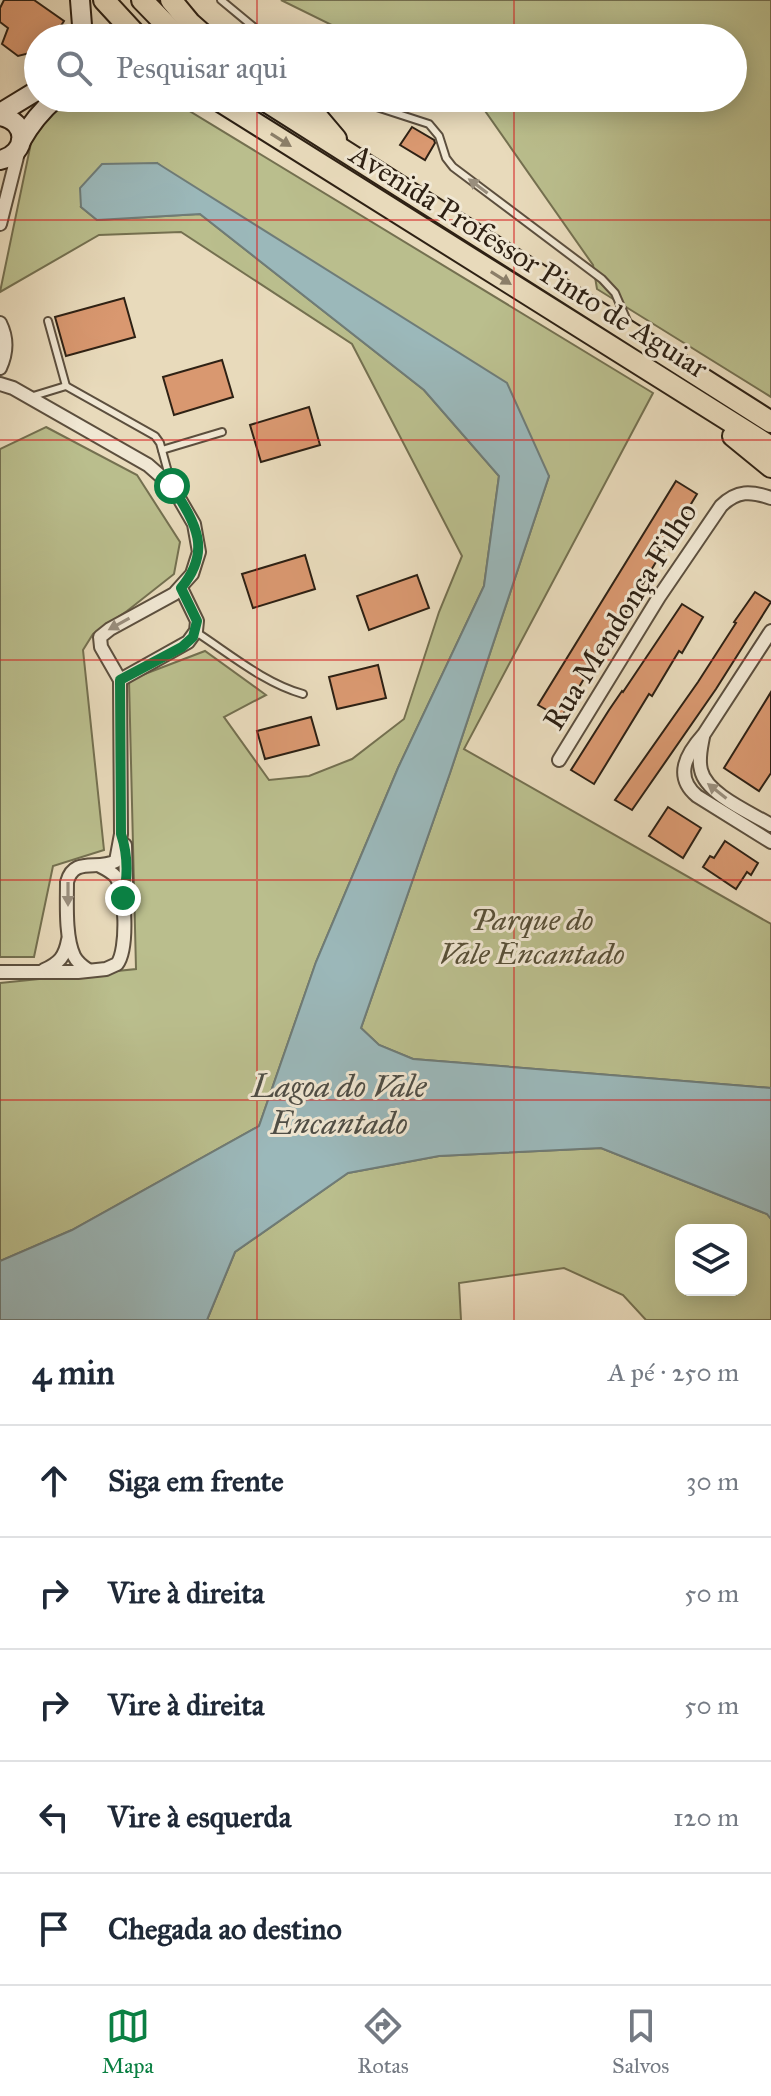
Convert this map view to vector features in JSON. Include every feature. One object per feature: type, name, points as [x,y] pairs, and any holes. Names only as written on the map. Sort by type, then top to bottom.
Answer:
[{"type":"main road","points":[[80,0],[82,24]]},
{"type":"main road","points":[[104,0],[126,24]]},
{"type":"main road","points":[[142,0],[165,24]]},
{"type":"main road","points":[[171,0],[191,24]]},
{"type":"main road","points":[[0,114],[24,99]]},
{"type":"main road","points":[[0,160],[16,152],[40,112]]},
{"type":"main road","name":"Avenida Professor Pinto de Aguiar","points":[[237,112],[771,447]]},
{"type":"main road","name":"Avenida Professor Pinto de Aguiar","points":[[283,112],[771,422]]},
{"type":"main road","points":[[313,112],[346,152]]},
{"type":"main road","points":[[0,114],[16,123],[21,143]]},
{"type":"main road","points":[[678,390],[771,467]]},
{"type":"street","points":[[0,224],[21,143]]},
{"type":"street","points":[[0,323],[6,339],[13,388]]},
{"type":"street","points":[[0,368],[6,353]]},
{"type":"street","points":[[0,384],[13,388],[148,465],[172,486],[194,524],[198,538],[197,564],[181,588],[100,637],[101,647],[120,680],[121,834],[116,861],[106,865],[82,866],[70,874],[67,892],[69,937],[75,959],[88,970]]},
{"type":"street","name":"Rua Mendonça Filho","points":[[559,760],[659,597],[721,506],[729,498],[747,492],[771,498]]},
{"type":"street","points":[[120,680],[182,647],[193,637],[197,621],[181,588]]},
{"type":"street","points":[[771,631],[704,734],[692,747],[684,775],[689,789],[771,842]]},
{"type":"street","points":[[704,734],[700,754],[703,778],[718,793],[771,825]]},
{"type":"street","points":[[0,972],[78,972],[112,968],[121,959],[126,848],[121,834]]},
{"type":"street","points":[[99,865],[117,878],[123,898]]},
{"type":"street","points":[[43,971],[63,959],[69,937]]},
{"type":"lane","points":[[221,0],[250,24]]},
{"type":"lane","points":[[392,112],[429,124],[439,136],[446,158],[453,167],[611,287],[632,334]]},
{"type":"lane","points":[[48,321],[66,386],[155,436],[160,443],[172,486]]},
{"type":"lane","points":[[28,397],[66,386]]},
{"type":"lane","points":[[162,450],[222,432]]},
{"type":"lane","points":[[196,631],[268,679],[287,690],[303,694]]},
{"type":"green space","points":[[281,0],[771,0],[771,397],[597,289],[593,265],[486,112],[747,112],[747,24],[330,24]]},
{"type":"green space","name":"Parque do Vale Encantado","points":[[54,112],[191,112],[653,393],[464,749],[771,924],[771,1088],[413,1059],[379,1045],[361,1028],[549,476],[157,163],[81,207],[97,220],[200,214],[424,390],[499,476],[484,586],[398,768],[316,962],[259,1126],[72,1230],[0,1261],[0,983],[136,969],[129,680],[205,651],[266,695],[224,717],[269,780],[309,776],[352,759],[404,719],[439,612],[462,556],[352,344],[181,232],[99,235],[0,292],[31,143],[41,121]]},
{"type":"green space","points":[[46,427],[137,475],[180,542],[174,574],[93,634],[83,650],[104,850],[53,866],[34,957],[0,957],[0,449]]},
{"type":"green space","points":[[601,1148],[767,1214],[771,1219],[771,1320],[646,1320],[623,1295],[564,1268],[459,1283],[461,1320],[207,1320],[235,1252],[348,1173],[439,1156]]},
{"type":"water","name":"Lagoa do Vale Encantado","points":[[157,163],[507,383],[549,476],[361,1028],[379,1045],[413,1059],[771,1088],[771,1219],[767,1214],[601,1148],[439,1156],[348,1173],[235,1252],[207,1320],[0,1320],[0,1261],[72,1230],[259,1126],[316,962],[398,768],[484,586],[499,476],[424,390],[200,214],[97,220],[81,207],[80,188],[102,164]]},
{"type":"building","points":[[4,0],[34,0],[64,21],[62,24],[24,24],[24,54],[18,56],[2,44],[8,28],[0,22],[0,8]]},
{"type":"building","points":[[412,127],[434,140],[425,160],[400,145]]},
{"type":"building","points":[[124,298],[135,337],[66,356],[55,317]]},
{"type":"building","points":[[222,360],[233,397],[174,415],[163,377]]},
{"type":"building","points":[[309,407],[320,445],[261,462],[250,425]]},
{"type":"building","points":[[676,481],[697,494],[561,718],[538,705]]},
{"type":"building","points":[[305,555],[315,589],[253,608],[242,574]]},
{"type":"building","points":[[417,575],[429,608],[369,630],[357,596]]},
{"type":"building","points":[[755,592],[771,602],[716,689],[632,810],[615,800],[698,682]]},
{"type":"building","points":[[682,604],[703,617],[652,696],[649,694],[594,784],[571,770]]},
{"type":"building","points":[[378,665],[386,698],[337,709],[329,677]]},
{"type":"building","points":[[771,692],[771,773],[759,791],[724,768]]},
{"type":"building","points":[[311,717],[319,745],[265,759],[257,731]]},
{"type":"building","points":[[668,807],[701,828],[683,858],[649,836]]},
{"type":"building","points":[[725,841],[758,863],[751,875],[747,872],[736,889],[703,867],[710,856],[714,858]]},
{"type":"route","points":[[123,898],[126,848],[121,834],[120,680],[182,647],[193,637],[197,626],[195,614],[181,588],[197,564],[198,538],[194,524],[172,486]]}]
